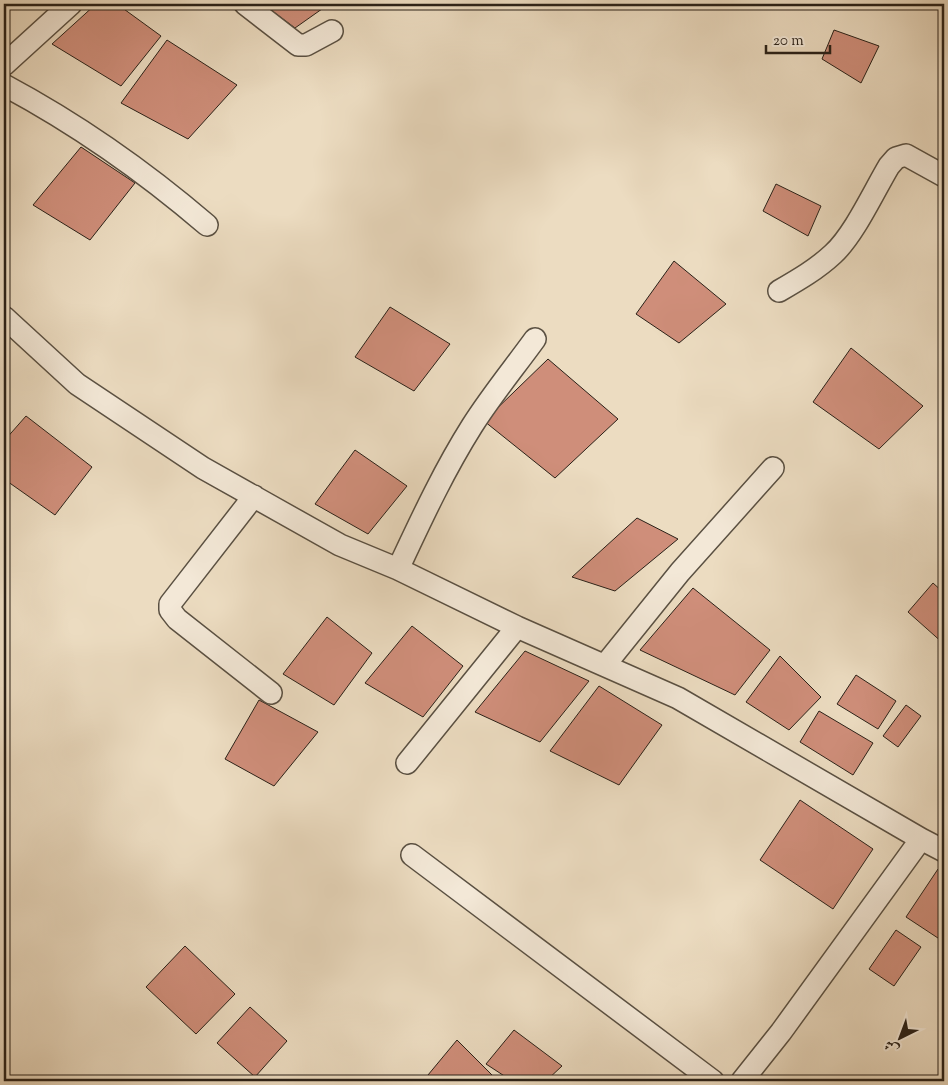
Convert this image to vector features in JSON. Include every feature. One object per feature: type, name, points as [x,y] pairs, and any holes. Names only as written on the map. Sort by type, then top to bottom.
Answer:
[{"type":"street","points":[[4,65],[71,4]]},
{"type":"street","points":[[245,4],[298,45],[306,45],[332,31]]},
{"type":"street","points":[[4,85],[120,156],[166,190],[207,225]]},
{"type":"street","points":[[779,291],[803,277],[835,253],[855,224],[889,166],[896,158],[906,155],[944,176]]},
{"type":"street","points":[[4,317],[77,384],[188,458],[340,545],[398,569],[517,627],[678,698],[944,851]]},
{"type":"street","points":[[398,569],[435,490],[473,424],[535,339]]},
{"type":"street","points":[[605,665],[680,572],[773,468]]},
{"type":"street","points":[[254,496],[170,604],[170,610],[177,619],[271,693]]},
{"type":"street","points":[[407,763],[517,627]]},
{"type":"street","points":[[742,1081],[781,1032],[921,839]]},
{"type":"street","points":[[412,855],[713,1081]]},
{"type":"building","points":[[96,4],[117,4],[161,36],[121,86],[52,44]]},
{"type":"building","points":[[263,4],[329,4],[295,28]]},
{"type":"building","points":[[834,30],[879,46],[861,83],[822,59]]},
{"type":"building","points":[[167,40],[237,85],[188,139],[121,103]]},
{"type":"building","points":[[81,147],[135,183],[90,240],[33,205]]},
{"type":"building","points":[[776,184],[821,206],[808,236],[763,211]]},
{"type":"building","points":[[674,261],[726,304],[679,343],[636,314]]},
{"type":"building","points":[[390,307],[450,344],[414,391],[355,357]]},
{"type":"building","points":[[851,348],[923,406],[879,449],[813,402]]},
{"type":"building","points":[[548,359],[618,419],[555,478],[484,421]]},
{"type":"building","points":[[26,416],[92,467],[55,515],[4,479],[4,441]]},
{"type":"building","points":[[355,450],[407,486],[368,534],[315,504]]},
{"type":"building","points":[[637,518],[678,539],[615,591],[572,577]]},
{"type":"building","points":[[933,583],[944,593],[944,644],[908,612]]},
{"type":"building","points":[[693,588],[770,650],[735,695],[640,650]]},
{"type":"building","points":[[327,617],[372,653],[334,705],[283,674]]},
{"type":"building","points":[[412,626],[463,666],[423,717],[365,683]]},
{"type":"building","points":[[525,651],[589,681],[540,742],[475,712]]},
{"type":"building","points":[[780,656],[821,697],[789,730],[746,702]]},
{"type":"building","points":[[856,675],[896,701],[878,729],[837,704]]},
{"type":"building","points":[[599,686],[662,725],[619,785],[550,751]]},
{"type":"building","points":[[259,700],[318,732],[274,786],[225,759]]},
{"type":"building","points":[[906,705],[921,716],[898,747],[883,736]]},
{"type":"building","points":[[819,711],[873,743],[853,775],[800,742]]},
{"type":"building","points":[[800,800],[873,849],[833,909],[760,860]]},
{"type":"building","points":[[938,869],[944,873],[944,942],[906,917]]},
{"type":"building","points":[[896,930],[921,947],[894,986],[869,969]]},
{"type":"building","points":[[185,946],[235,994],[196,1034],[146,987]]},
{"type":"building","points":[[250,1007],[287,1041],[255,1077],[217,1043]]},
{"type":"building","points":[[514,1030],[562,1066],[546,1081],[512,1081],[486,1064]]},
{"type":"building","points":[[457,1040],[498,1081],[423,1081]]}]
